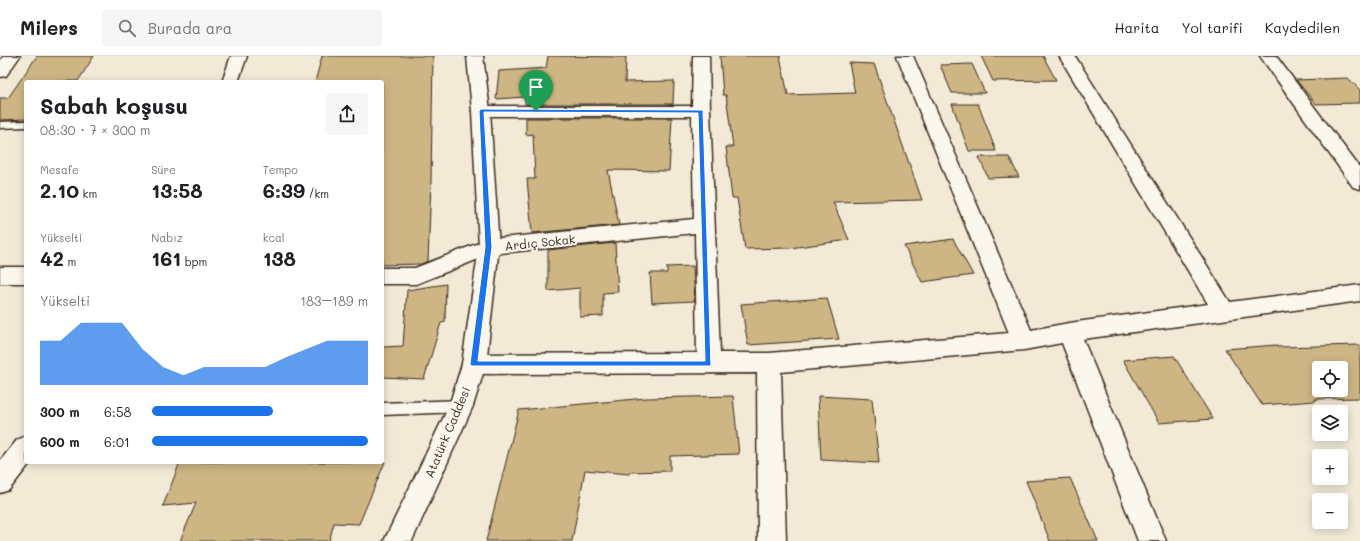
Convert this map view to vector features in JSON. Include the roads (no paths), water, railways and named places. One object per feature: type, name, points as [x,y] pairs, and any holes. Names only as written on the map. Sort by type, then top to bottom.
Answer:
[{"type":"street","points":[[0,72],[12,56]]},
{"type":"street","points":[[231,80],[239,56]]},
{"type":"street","name":"Atatürk Caddesi","points":[[398,541],[461,406],[474,364],[488,247],[481,111],[475,56]]},
{"type":"street","points":[[701,56],[701,111],[709,364]]},
{"type":"street","points":[[905,56],[1024,341]]},
{"type":"street","points":[[1067,56],[1224,311]]},
{"type":"street","points":[[1268,56],[1359,181]]},
{"type":"street","points":[[481,111],[701,111]]},
{"type":"street","name":"Ardıç Sokak","points":[[384,276],[416,276],[488,247],[704,224]]},
{"type":"street","points":[[0,275],[24,275]]},
{"type":"street","points":[[474,364],[769,363],[1024,341],[1070,332],[1360,293]]},
{"type":"street","points":[[1070,332],[1152,541]]},
{"type":"street","points":[[769,363],[772,541]]},
{"type":"street","points":[[0,481],[24,451]]},
{"type":"lane","points":[[0,125],[24,124]]},
{"type":"lane","points":[[384,409],[461,406]]}]
